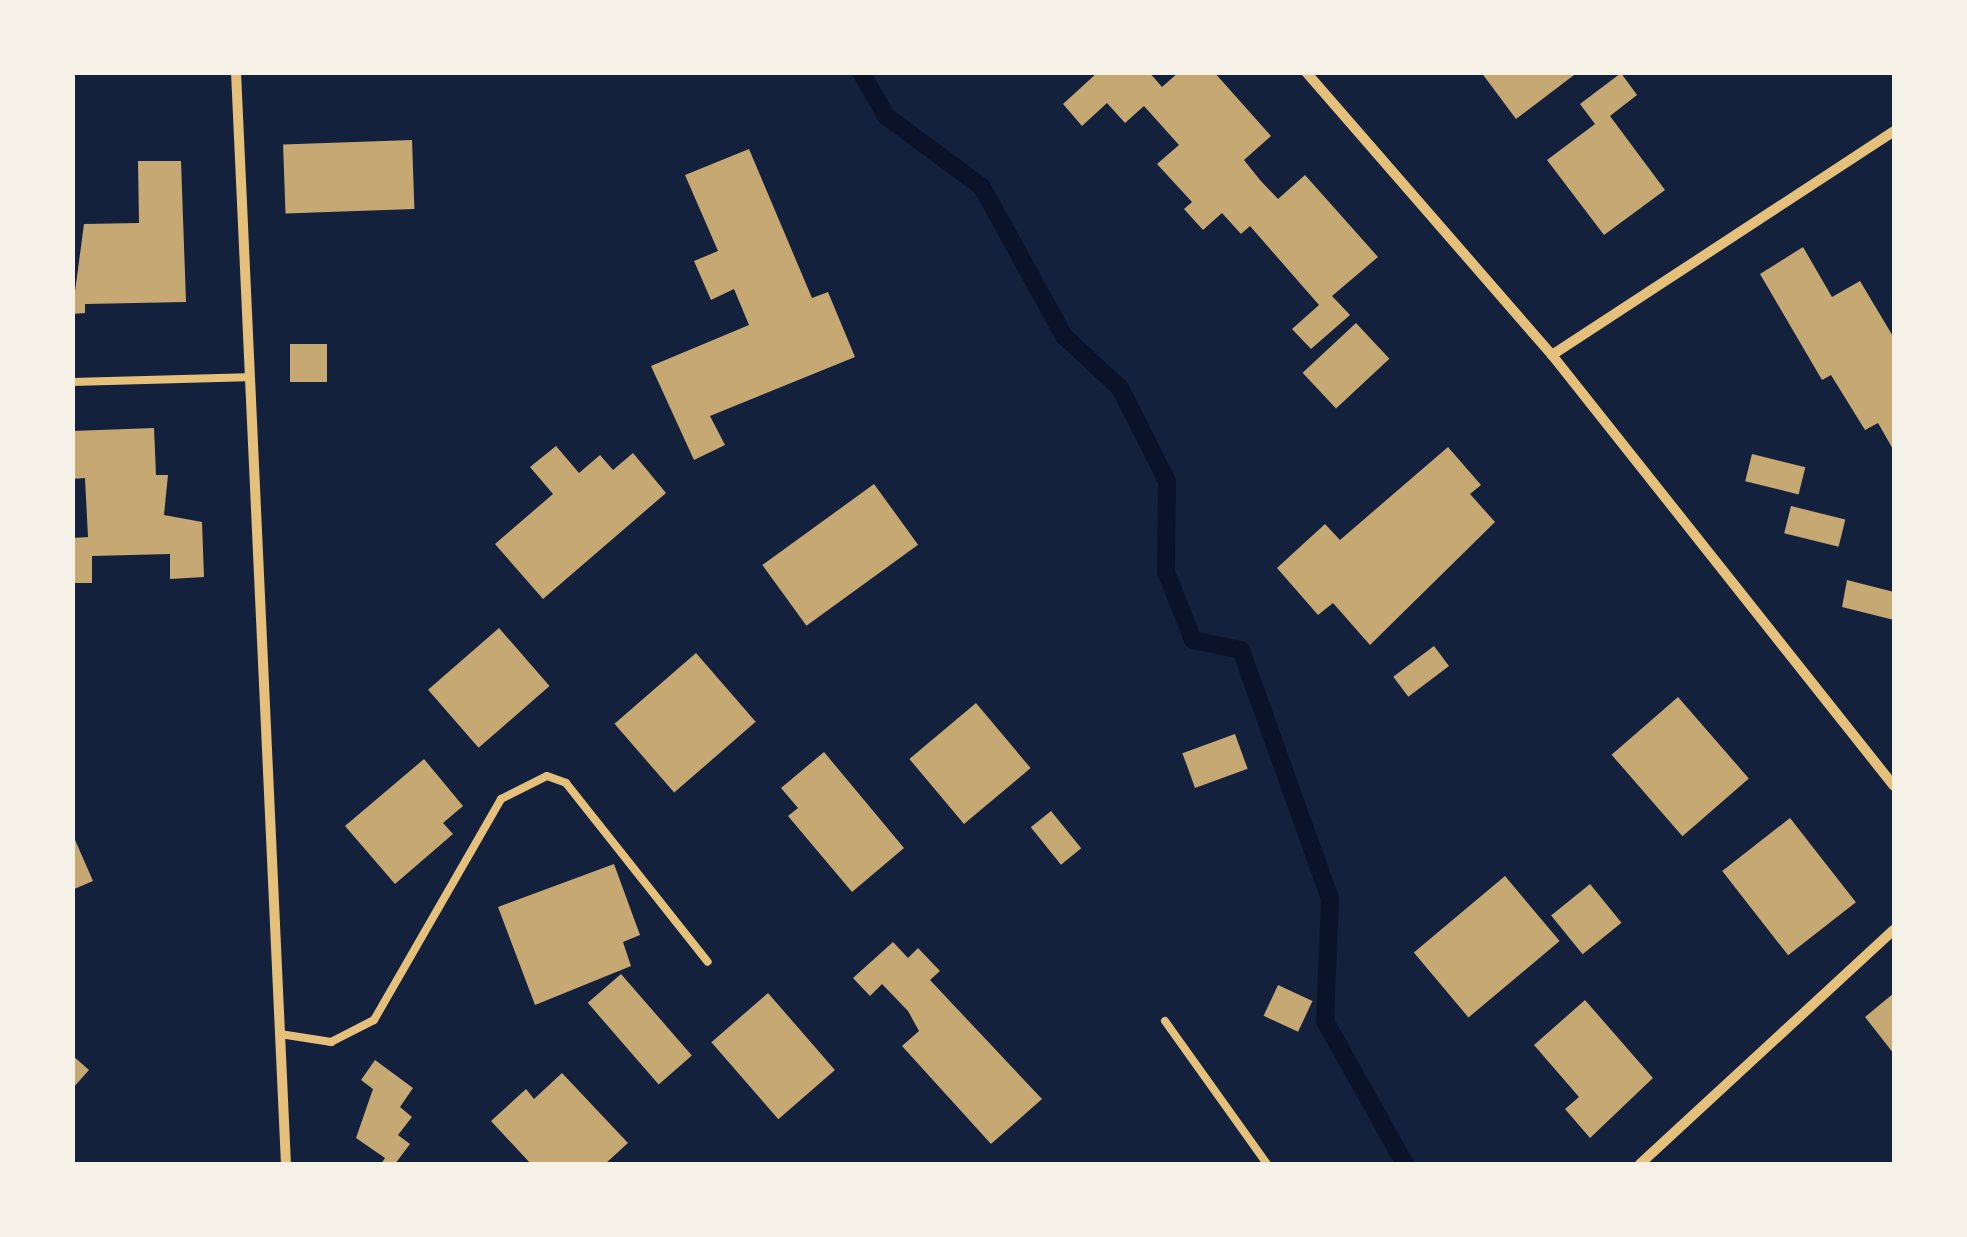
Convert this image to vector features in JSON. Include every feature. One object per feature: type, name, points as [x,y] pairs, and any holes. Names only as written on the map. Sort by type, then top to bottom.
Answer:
[{"type":"street","points":[[236,72],[246,378],[286,1164]]},
{"type":"street","points":[[1306,72],[1552,355],[1894,786]]},
{"type":"street","points":[[1552,355],[1894,131]]},
{"type":"street","points":[[1640,1164],[1894,930]]},
{"type":"lane","points":[[72,382],[246,378]]},
{"type":"lane","points":[[280,1034],[331,1042],[374,1020],[500,798],[548,776],[566,783],[708,962]]},
{"type":"lane","points":[[1165,1021],[1267,1164]]},
{"type":"building","points":[[1098,72],[1149,72],[1162,87],[1179,72],[1214,72],[1271,136],[1244,160],[1260,180],[1278,199],[1305,175],[1378,257],[1332,296],[1350,315],[1311,349],[1292,329],[1319,305],[1250,226],[1241,234],[1222,213],[1203,230],[1184,209],[1192,202],[1157,164],[1179,145],[1144,106],[1125,123],[1107,103],[1082,126],[1063,104]]},
{"type":"building","points":[[1481,72],[1578,72],[1516,119]]},
{"type":"building","points":[[1621,73],[1637,95],[1610,116],[1665,190],[1604,235],[1547,160],[1595,124],[1580,104]]},
{"type":"building","points":[[412,140],[414,209],[285,213],[283,145]]},
{"type":"building","points":[[749,149],[812,298],[828,292],[855,357],[710,416],[725,445],[694,460],[651,366],[749,325],[734,289],[711,300],[694,261],[718,251],[685,175]]},
{"type":"building","points":[[138,161],[181,161],[186,302],[85,304],[85,313],[72,314],[84,224],[139,223]]},
{"type":"building","points":[[1803,247],[1832,297],[1860,281],[1894,338],[1894,451],[1878,423],[1865,430],[1831,375],[1822,380],[1760,274]]},
{"type":"building","points":[[1356,323],[1389,359],[1336,409],[1303,373]]},
{"type":"building","points":[[290,344],[327,344],[327,382],[290,382]]},
{"type":"building","points":[[154,428],[156,475],[168,475],[164,515],[202,522],[204,577],[170,579],[170,554],[92,556],[92,583],[72,583],[72,538],[88,537],[85,478],[72,479],[72,431]]},
{"type":"building","points":[[556,446],[579,473],[600,455],[613,470],[633,453],[666,493],[543,599],[495,544],[553,494],[530,467]]},
{"type":"building","points":[[1448,447],[1481,485],[1470,494],[1495,522],[1370,645],[1333,603],[1318,615],[1277,568],[1325,524],[1340,540]]},
{"type":"building","points":[[1752,454],[1805,467],[1799,494],[1745,481]]},
{"type":"building","points":[[874,484],[918,545],[806,626],[762,565]]},
{"type":"building","points":[[1791,506],[1845,520],[1839,547],[1784,533]]},
{"type":"building","points":[[1847,580],[1894,592],[1894,620],[1842,607]]},
{"type":"building","points":[[499,628],[550,686],[479,748],[428,690]]},
{"type":"building","points":[[1434,646],[1449,666],[1408,697],[1393,677]]},
{"type":"building","points":[[696,653],[756,722],[674,793],[614,724]]},
{"type":"building","points":[[1678,697],[1749,779],[1682,836],[1612,755]]},
{"type":"building","points":[[976,703],[1031,768],[964,824],[909,759]]},
{"type":"building","points":[[1235,734],[1248,769],[1195,788],[1182,753]]},
{"type":"building","points":[[824,752],[904,848],[852,892],[788,816],[798,808],[781,788]]},
{"type":"building","points":[[424,759],[463,806],[443,823],[453,834],[395,884],[345,826]]},
{"type":"building","points":[[1051,811],[1081,848],[1061,865],[1031,827]]},
{"type":"building","points":[[1790,818],[1856,902],[1788,955],[1722,871]]},
{"type":"building","points":[[72,833],[93,881],[72,890]]},
{"type":"building","points":[[614,864],[640,935],[623,942],[631,966],[535,1005],[498,907]]},
{"type":"building","points":[[1505,876],[1560,941],[1468,1018],[1414,952]]},
{"type":"building","points":[[1590,884],[1621,923],[1583,954],[1551,915]]},
{"type":"building","points":[[893,942],[908,958],[918,948],[940,971],[930,980],[1042,1099],[991,1144],[902,1046],[919,1031],[908,1011],[882,984],[870,996],[853,978]]},
{"type":"building","points":[[621,974],[692,1056],[659,1084],[588,1003]]},
{"type":"building","points":[[1278,985],[1312,1001],[1298,1032],[1264,1016]]},
{"type":"building","points":[[768,993],[835,1070],[778,1119],[711,1042]]},
{"type":"building","points":[[1894,993],[1894,1054],[1865,1017]]},
{"type":"building","points":[[1585,1000],[1653,1078],[1590,1138],[1565,1109],[1579,1097],[1534,1045]]},
{"type":"building","points":[[72,1055],[89,1070],[72,1089]]},
{"type":"building","points":[[375,1060],[413,1088],[400,1107],[412,1117],[398,1135],[410,1144],[395,1164],[381,1164],[385,1158],[356,1138],[373,1089],[361,1080]]},
{"type":"building","points":[[562,1073],[628,1143],[605,1164],[531,1164],[491,1121],[526,1089],[534,1099]]},
{"type":"waterway","points":[[861,72],[886,116],[982,187],[1064,336],[1120,388],[1167,481],[1166,572],[1193,640],[1241,650],[1330,898],[1325,1021],[1405,1164]]}]
